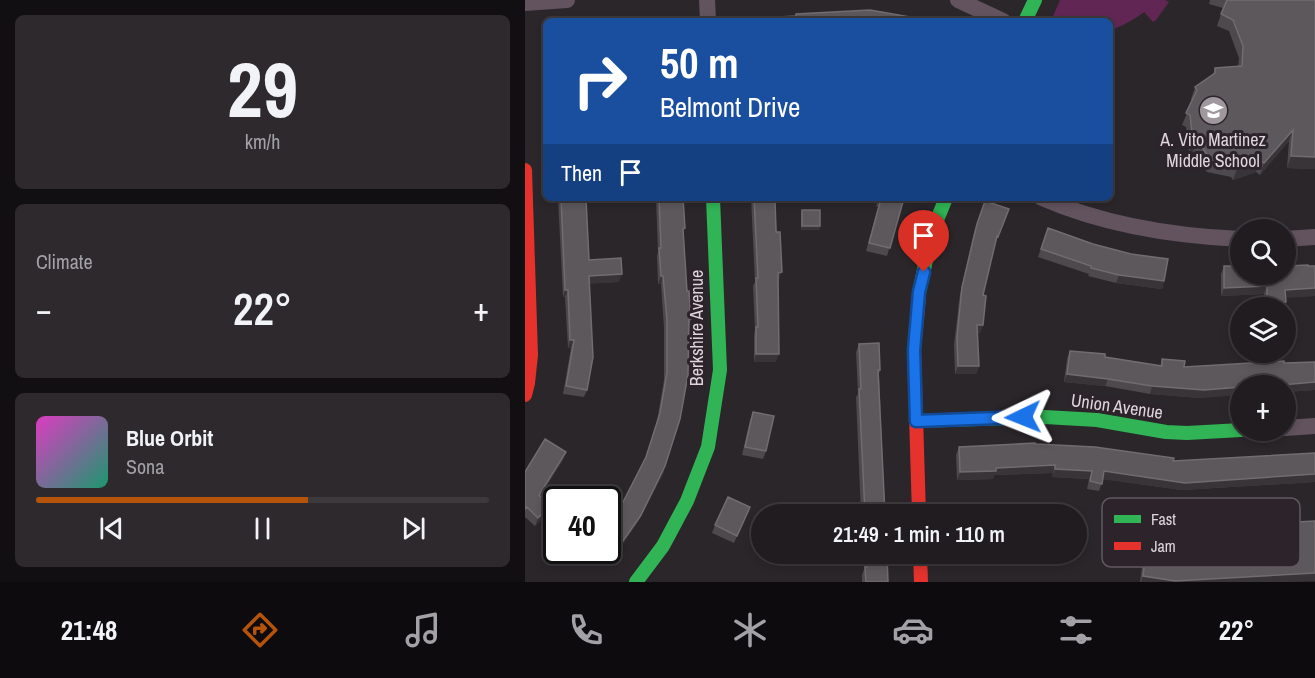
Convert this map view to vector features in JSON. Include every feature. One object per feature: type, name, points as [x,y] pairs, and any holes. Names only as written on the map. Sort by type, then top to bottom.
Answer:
[{"type":"street","points":[[525,3],[567,0]]},
{"type":"street","points":[[707,0],[708,18]]},
{"type":"street","points":[[958,0],[997,18]]},
{"type":"street","points":[[1026,18],[1035,0]]},
{"type":"street","points":[[525,170],[531,355],[525,395]]},
{"type":"street","name":"Berkshire Avenue","points":[[636,582],[663,546],[687,501],[708,447],[720,370],[713,201]]},
{"type":"street","points":[[919,504],[914,350],[919,292],[932,232],[945,201]]},
{"type":"street","points":[[1051,201],[1088,214],[1159,232],[1230,239]]},
{"type":"street","points":[[1296,238],[1315,237]]},
{"type":"street","name":"Union Avenue","points":[[916,421],[1045,417],[1097,420],[1166,432],[1230,431]]},
{"type":"street","points":[[1296,427],[1315,426]]},
{"type":"street","points":[[920,564],[921,582]]},
{"type":"shaded area","points":[[1060,0],[1165,0],[1169,2],[1153,22],[1144,12],[1113,29],[1113,18],[1052,18]]},
{"type":"building","points":[[1227,0],[1315,0],[1315,157],[1291,156],[1293,130],[1264,163],[1261,161],[1237,169],[1235,165],[1211,160],[1197,140],[1193,141],[1190,115],[1186,113],[1197,90],[1195,87],[1215,73],[1215,68],[1242,66],[1243,46],[1233,20],[1221,14]]},
{"type":"building","points":[[870,10],[916,18],[764,18],[796,16],[796,14]]},
{"type":"building","points":[[561,201],[586,201],[589,260],[621,258],[622,274],[589,276],[593,357],[587,390],[566,386],[574,340],[570,340],[568,290],[565,290]]},
{"type":"building","points":[[659,201],[683,201],[687,291],[689,291],[691,319],[689,319],[688,375],[680,419],[665,466],[641,515],[621,544],[621,505],[646,457],[660,413],[667,372],[667,320],[659,248],[661,248]]},
{"type":"building","points":[[754,201],[775,201],[776,232],[780,232],[782,272],[778,273],[779,354],[756,354],[756,327],[758,327],[756,278],[758,278]]},
{"type":"building","points":[[880,201],[903,201],[890,248],[869,243]]},
{"type":"building","points":[[985,201],[1009,209],[997,236],[983,295],[986,296],[983,325],[977,325],[979,366],[958,366],[957,337],[962,287]]},
{"type":"building","points":[[802,210],[820,210],[820,226],[802,226]]},
{"type":"building","points":[[1048,228],[1093,244],[1131,254],[1168,259],[1164,281],[1119,275],[1091,268],[1091,266],[1041,249]]},
{"type":"building","points":[[1224,266],[1230,266],[1230,285],[1296,285],[1296,266],[1315,266],[1315,288],[1285,290],[1286,297],[1267,297],[1267,286],[1224,288]]},
{"type":"building","points":[[879,343],[880,370],[878,370],[885,504],[865,504],[859,344]]},
{"type":"building","points":[[1070,351],[1105,354],[1105,357],[1162,366],[1162,359],[1185,361],[1184,367],[1315,362],[1315,382],[1296,384],[1296,375],[1230,375],[1230,388],[1204,390],[1152,386],[1067,374]]},
{"type":"building","points":[[753,412],[774,416],[766,451],[745,447]]},
{"type":"building","points":[[545,439],[566,452],[539,495],[543,499],[543,513],[538,518],[527,507],[525,509],[525,472]]},
{"type":"building","points":[[1035,443],[1095,447],[1174,458],[1173,461],[1315,453],[1315,474],[1185,483],[1104,471],[1102,484],[1090,481],[1092,471],[1055,469],[1055,465],[960,472],[959,447]]},
{"type":"building","points":[[728,497],[750,507],[737,536],[715,525]]},
{"type":"building","points":[[1315,521],[1315,573],[1175,581],[1143,576],[1144,567],[1300,567],[1300,522]]},
{"type":"building","points":[[867,564],[887,564],[888,582],[866,582],[865,567]]},
{"type":"traffic: fast","points":[[1026,18],[1035,0]]},
{"type":"traffic: fast","points":[[636,582],[663,546],[687,501],[708,447],[720,370],[713,201]]},
{"type":"traffic: fast","points":[[918,307],[932,232],[945,201]]},
{"type":"traffic: fast","points":[[916,421],[1045,417],[1097,420],[1166,432],[1230,431]]},
{"type":"traffic: jam","points":[[525,170],[531,355],[525,395]]},
{"type":"traffic: jam","points":[[918,307],[914,350],[919,504]]},
{"type":"traffic: jam","points":[[920,564],[921,582]]},
{"type":"place","name":"A. Vito Martinez Middle School","points":[[1213,110]]},
{"type":"route","points":[[924,272],[919,292],[914,350],[916,421],[1023,417]]}]
